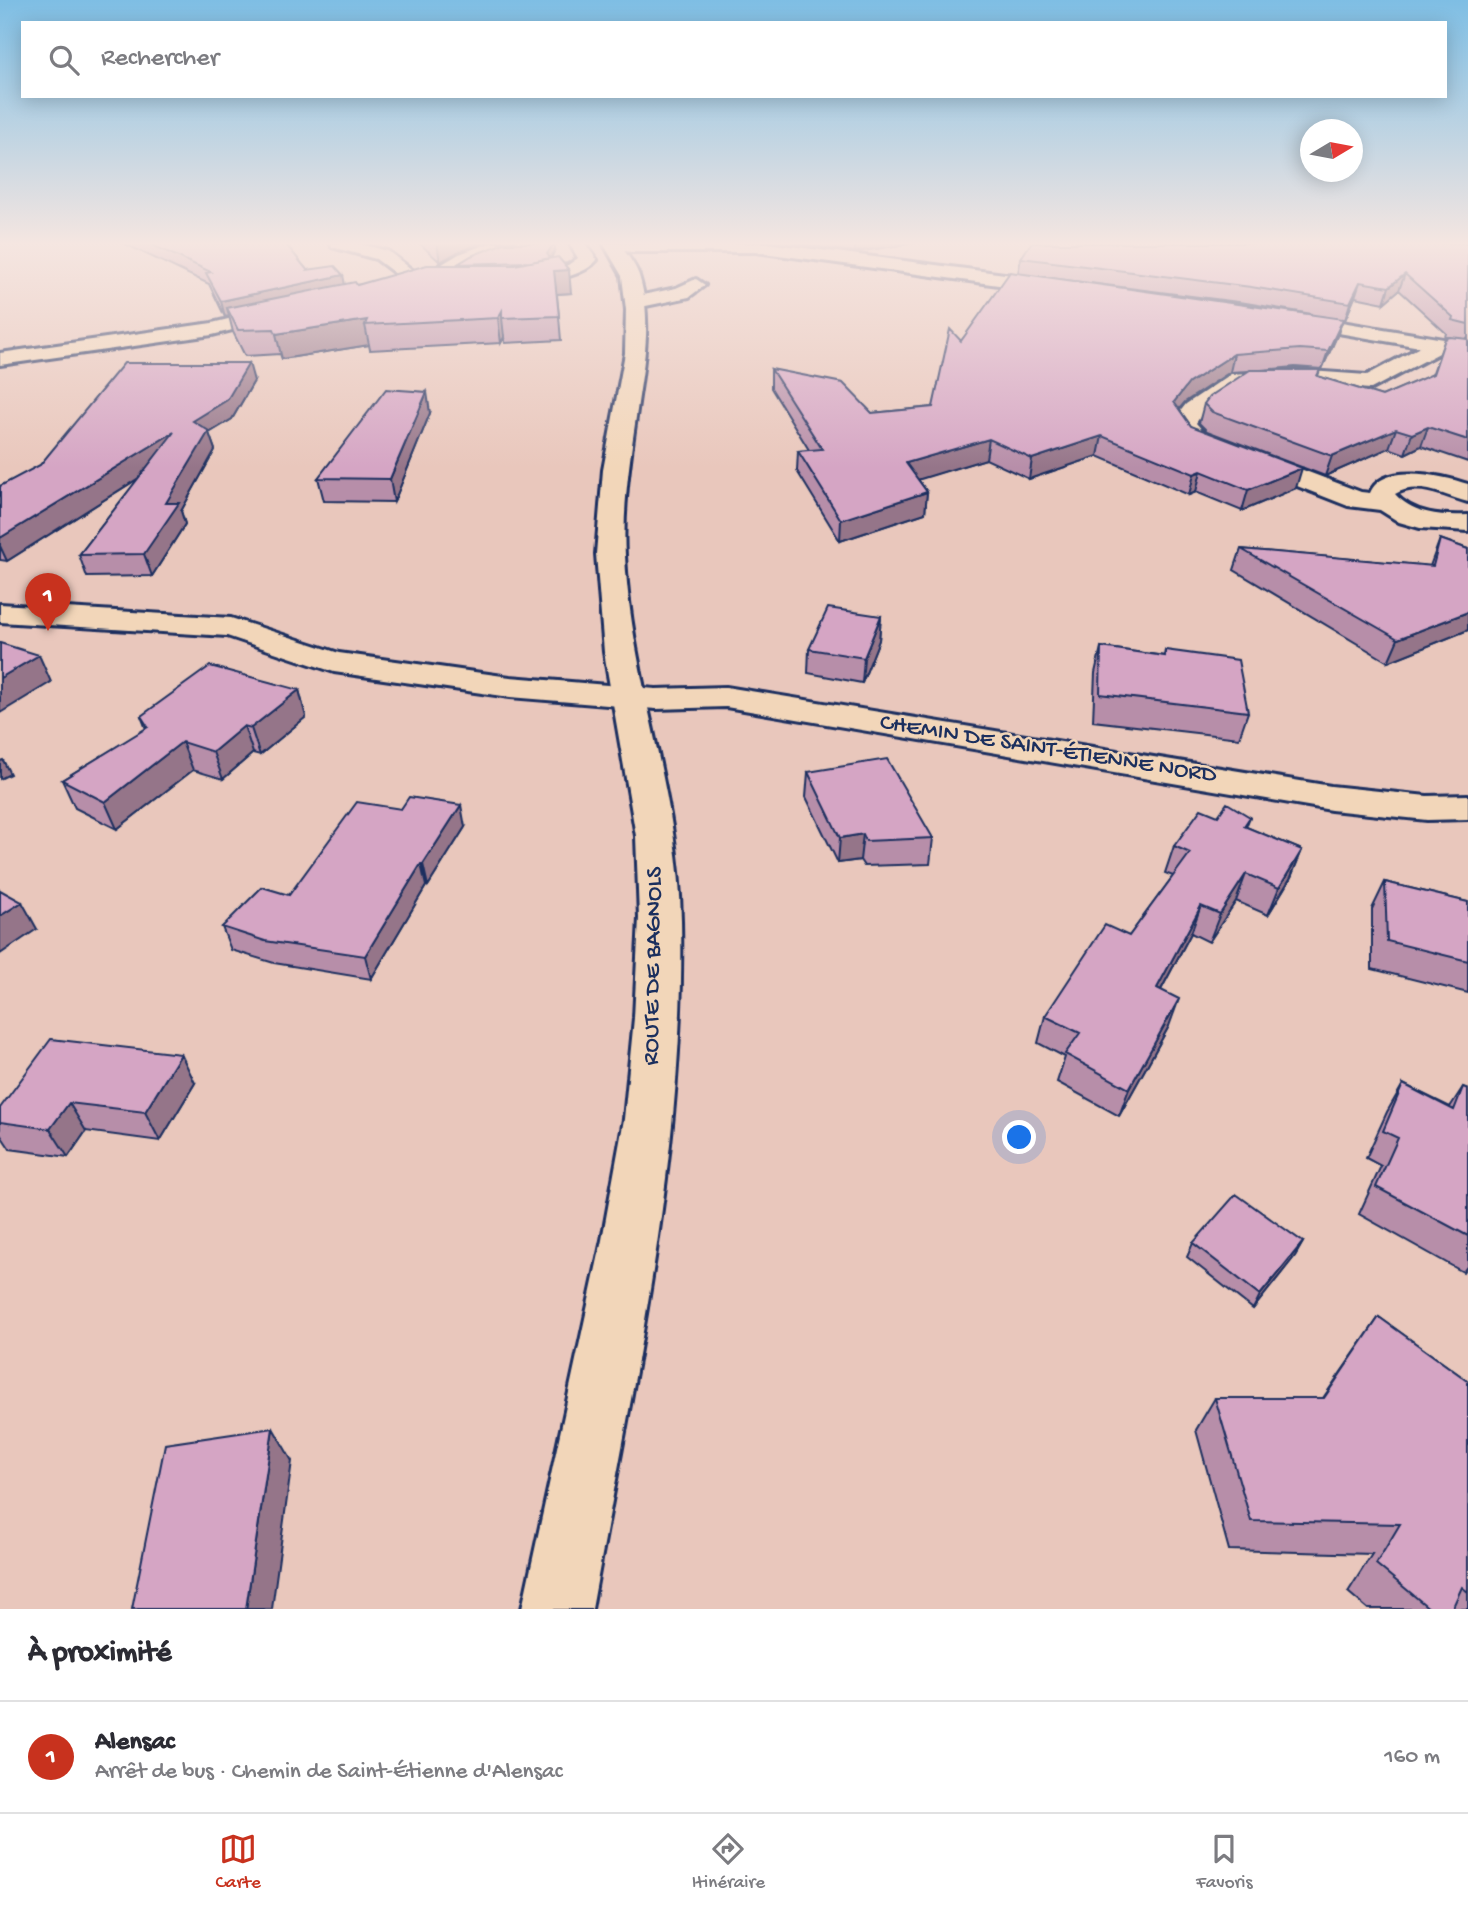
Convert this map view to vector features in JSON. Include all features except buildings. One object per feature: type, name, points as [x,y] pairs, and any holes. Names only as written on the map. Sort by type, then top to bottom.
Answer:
[{"type":"street","points":[[0,359],[212,329],[258,318]]},
{"type":"street","name":"ROUTE DE BAGNOLS","points":[[557,1609],[630,1240],[649,1119],[657,1018],[660,918],[656,836],[615,618],[610,554],[616,470],[635,353],[636,318]]},
{"type":"street","points":[[1284,318],[1468,349]]},
{"type":"street","points":[[1387,502],[1357,500],[1196,438],[1183,423],[1194,409],[1239,379],[1295,377],[1371,382],[1441,344]]},
{"type":"street","points":[[1468,494],[1437,484],[1405,482],[1384,489],[1382,495],[1387,502],[1411,516],[1429,521],[1468,523]]},
{"type":"street","name":"CHEMIN DE SAINT-ÉTIENNE NORD","points":[[0,613],[231,627],[334,662],[510,687],[656,699],[726,696],[1331,798],[1427,808],[1468,807]]},
{"type":"place","name":"Alensac","points":[[48,631]]}]
